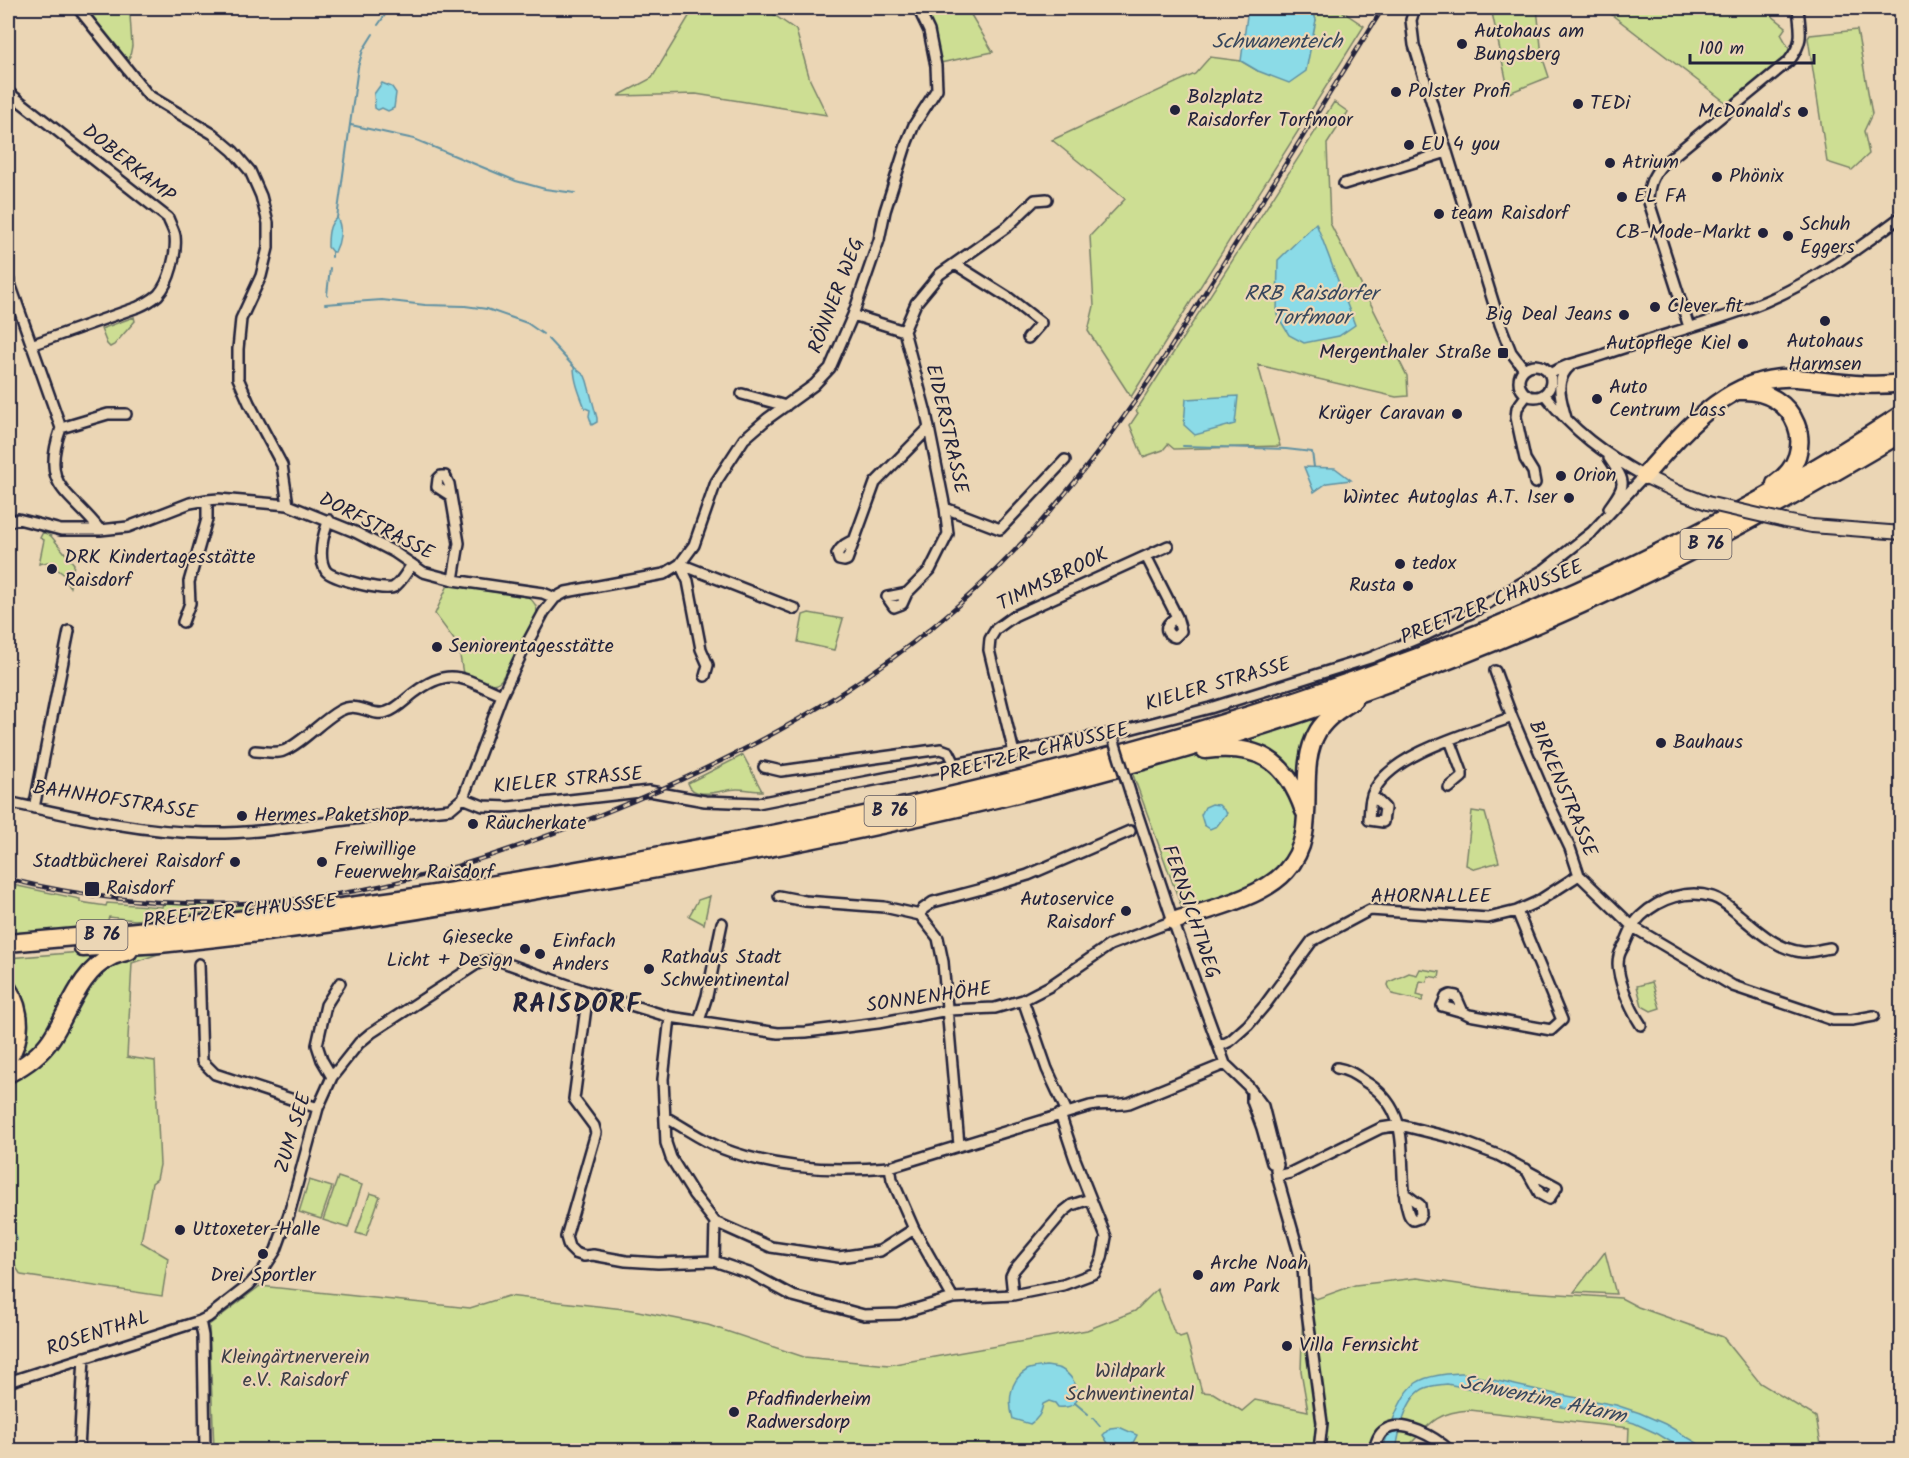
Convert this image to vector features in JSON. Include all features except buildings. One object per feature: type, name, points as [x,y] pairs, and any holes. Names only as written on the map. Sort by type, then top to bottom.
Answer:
[{"type":"highway","points":[[1644,476],[1702,416],[1721,400],[1753,383],[1781,378],[1858,385],[1883,386],[1902,383]]},
{"type":"highway","name":"B 76","points":[[1736,392],[1751,391],[1775,398],[1786,406],[1794,418],[1799,436],[1797,456],[1792,467],[1783,478],[1752,504]]},
{"type":"highway","name":"PREETZER CHAUSSEE","points":[[8,943],[197,926],[386,902],[753,839],[1033,777],[1156,744],[1355,681],[1478,635],[1559,600],[1641,562],[1752,504],[1902,414]]},
{"type":"highway","name":"PREETZER CHAUSSEE","points":[[8,954],[154,944],[267,932],[398,914],[755,852],[998,799],[1183,750],[1375,689],[1536,624],[1648,574],[1773,508],[1902,433]]},
{"type":"highway","name":"B 76","points":[[1173,921],[1251,894],[1271,884],[1287,871],[1298,853],[1305,831],[1309,759],[1318,732],[1337,712],[1375,689]]},
{"type":"highway","name":"B 76","points":[[1183,750],[1194,752],[1233,748],[1263,755],[1279,766],[1290,779],[1306,816]]},
{"type":"highway","name":"B 76","points":[[8,1074],[35,1057],[50,1041],[77,992],[100,964],[111,957],[154,944]]},
{"type":"highway","points":[[8,989],[17,1006],[20,1025],[17,1040],[8,1059]]},
{"type":"street","points":[[78,8],[148,95],[213,134],[233,151],[250,171],[261,196],[268,223],[268,248],[252,300],[241,319],[238,378],[249,404],[282,465],[288,505]]},
{"type":"street","name":"RÖNNER WEG","points":[[680,564],[694,545],[716,482],[729,461],[749,434],[814,385],[830,368],[853,315],[879,240],[885,211],[907,142],[914,124],[937,89],[936,66],[929,31],[918,8]]},
{"type":"street","points":[[1415,8],[1411,20],[1413,43],[1500,324],[1511,352],[1524,369]]},
{"type":"street","points":[[1689,327],[1648,199],[1652,177],[1661,166],[1789,61],[1801,40],[1798,8]]},
{"type":"street","name":"DOBERKAMP","points":[[8,92],[168,218],[175,234],[168,278],[160,293],[152,300],[31,345]]},
{"type":"street","points":[[1344,184],[1447,152]]},
{"type":"street","points":[[853,315],[904,331],[916,303],[940,274],[1008,226],[1035,200],[1047,199]]},
{"type":"street","points":[[1550,374],[1562,366],[1749,308],[1788,292],[1857,250],[1902,216]]},
{"type":"street","points":[[955,264],[1009,298],[1041,323],[1028,338]]},
{"type":"street","points":[[8,278],[61,428],[55,445],[53,464],[56,482],[66,495],[86,512],[100,530]]},
{"type":"street","name":"EIDERSTRASSE","points":[[904,331],[929,428],[945,508],[1000,529],[1065,460]]},
{"type":"street","points":[[1567,420],[1559,391],[1560,380],[1569,367],[1576,362]]},
{"type":"street","points":[[1529,366],[1541,366],[1550,374],[1551,385],[1545,395],[1533,398],[1527,396],[1519,386],[1520,374],[1529,366]]},
{"type":"street","points":[[742,394],[786,406]]},
{"type":"street","points":[[1545,395],[1567,420],[1606,454],[1678,492],[1707,503],[1785,521],[1902,533]]},
{"type":"street","points":[[1527,396],[1517,408],[1516,417],[1526,459],[1536,483]]},
{"type":"street","points":[[61,428],[108,414],[126,414]]},
{"type":"street","points":[[855,541],[875,483],[929,428]]},
{"type":"street","points":[[1592,532],[1623,489],[1622,479],[1606,454]]},
{"type":"street","name":"KIELER STRASSE","points":[[463,798],[483,806],[508,807],[649,791],[705,801],[758,803],[1014,753],[1113,737],[1370,658],[1475,611],[1528,580],[1592,532],[1644,476]]},
{"type":"street","points":[[451,496],[459,543],[453,580]]},
{"type":"street","points":[[183,622],[190,603],[189,582],[207,519],[207,500]]},
{"type":"street","name":"DORFSTRASSE","points":[[8,522],[18,519],[61,530],[100,530],[128,527],[190,503],[207,500],[288,505],[329,520],[381,545],[423,572],[453,580],[543,593],[555,598]]},
{"type":"street","points":[[907,592],[930,570],[948,534],[945,508]]},
{"type":"street","points":[[329,520],[321,555],[325,570],[330,574],[369,586],[391,588],[396,586],[412,565]]},
{"type":"street","name":"TIMMSBROOK","points":[[1014,753],[989,650],[990,639],[996,629],[1008,619],[1030,608],[1168,546]]},
{"type":"street","points":[[1146,556],[1177,617]]},
{"type":"street","points":[[463,798],[502,695],[544,612],[555,598],[566,591],[664,574],[680,564]]},
{"type":"street","points":[[680,564],[795,609]]},
{"type":"street","points":[[680,564],[688,581],[701,649],[708,665],[705,676]]},
{"type":"street","points":[[34,807],[69,631]]},
{"type":"street","name":"BIRKENSTRASSE","points":[[1495,671],[1512,717],[1570,848],[1579,875]]},
{"type":"street","points":[[255,751],[282,752],[345,708],[357,706],[380,714],[389,712],[430,681],[447,676],[462,678],[502,695]]},
{"type":"street","name":"BIRKENSTRASSE","points":[[1372,795],[1380,782],[1410,756],[1512,717]]},
{"type":"street","name":"FERNSICHTWEG","points":[[1113,737],[1173,921],[1225,1064]]},
{"type":"street","points":[[1449,788],[1462,777],[1450,740]]},
{"type":"street","points":[[764,767],[781,771],[941,749],[949,752],[956,764]]},
{"type":"street","name":"BAHNHOFSTRASSE","points":[[8,802],[174,832],[243,833],[450,809],[463,798]]},
{"type":"street","points":[[920,915],[923,909],[933,902],[1028,875],[1130,831]]},
{"type":"street","points":[[1579,875],[1633,927],[1733,986],[1833,1020],[1852,1020],[1874,1016]]},
{"type":"street","name":"AHORNALLEE","points":[[1220,1046],[1230,1041],[1248,1024],[1312,941],[1370,910],[1488,918],[1516,911],[1537,902],[1579,875]]},
{"type":"street","points":[[1641,1024],[1632,1011],[1618,970],[1618,957],[1641,916],[1676,896],[1689,894],[1715,897],[1774,942],[1802,952],[1830,948]]},
{"type":"street","points":[[779,896],[813,902],[884,907],[920,915],[938,938],[941,946],[948,1010],[959,1145]]},
{"type":"street","points":[[1463,1012],[1551,1030],[1562,1020],[1516,911]]},
{"type":"street","name":"SONNENHÖHE","points":[[670,1017],[778,1032],[806,1032],[878,1023],[948,1010],[995,1008],[1023,1000],[1050,986],[1110,945],[1173,921]]},
{"type":"street","points":[[699,1021],[707,996],[722,923]]},
{"type":"street","name":"ZUM SEE","points":[[200,1321],[216,1312],[249,1285],[263,1270],[276,1250],[289,1214],[318,1108],[332,1077],[359,1043],[371,1033],[450,980],[483,961],[500,961],[588,992],[670,1017]]},
{"type":"street","points":[[199,964],[202,1061],[215,1074],[318,1108]]},
{"type":"street","points":[[332,1077],[322,1060],[318,1045],[326,1005],[340,983]]},
{"type":"street","points":[[588,992],[574,1098],[594,1126],[596,1133],[566,1237],[574,1253],[658,1263],[714,1261],[752,1274],[793,1296],[864,1315],[899,1314],[953,1298],[1013,1295],[1063,1285],[1095,1273],[1102,1258],[1106,1237],[1090,1199],[1064,1113],[1023,1000]]},
{"type":"street","points":[[670,1017],[663,1079],[666,1143],[671,1158],[694,1195],[715,1222],[771,1247],[839,1257],[880,1251],[914,1229]]},
{"type":"street","points":[[665,1117],[701,1139],[771,1163],[850,1170],[890,1167],[1064,1113],[1104,1103],[1118,1105],[1129,1103],[1225,1064],[1248,1086],[1252,1093],[1252,1101],[1302,1260],[1322,1423],[1319,1450]]},
{"type":"street","points":[[1337,1068],[1349,1070],[1376,1089],[1387,1100],[1400,1125],[1404,1193]]},
{"type":"street","points":[[1276,1173],[1290,1173],[1381,1128],[1400,1125],[1453,1137],[1526,1168]]},
{"type":"street","points":[[890,1167],[892,1179],[914,1229],[953,1298]]},
{"type":"street","points":[[1013,1295],[1011,1276],[1014,1270],[1063,1212],[1071,1205],[1090,1199]]},
{"type":"street","points":[[714,1261],[715,1222]]},
{"type":"street","points":[[200,1321],[203,1345],[205,1450]]},
{"type":"street","name":"ROSENTHAL","points":[[8,1382],[200,1321]]},
{"type":"street","points":[[79,1450],[84,1357]]},
{"type":"street","points":[[1374,1450],[1380,1435],[1390,1428],[1417,1430],[1449,1450]]},
{"type":"green space","points":[[82,8],[123,8],[130,15],[132,46],[129,61],[121,55]]},
{"type":"green space","points":[[694,8],[764,8],[796,30],[810,80],[827,115],[696,94],[618,96],[652,78]]},
{"type":"green space","points":[[923,8],[967,8],[993,52],[940,63],[933,30]]},
{"type":"green space","points":[[1312,8],[1337,8],[1364,26],[1131,397],[1088,331],[1094,306],[1090,236],[1125,199],[1052,140],[1195,74],[1210,57],[1241,61],[1258,71],[1316,20]]},
{"type":"green space","points":[[1491,8],[1537,8],[1542,56],[1549,77],[1509,93]]},
{"type":"green space","points":[[1603,8],[1762,8],[1786,27],[1781,34],[1790,50],[1786,58],[1728,104]]},
{"type":"green space","points":[[1857,30],[1872,114],[1864,131],[1869,154],[1852,170],[1827,162],[1808,38],[1810,35]]},
{"type":"green space","points":[[1334,102],[1348,112],[1327,144],[1330,223],[1407,376],[1408,396],[1396,397],[1258,365],[1280,446],[1174,449],[1168,444],[1163,450],[1143,457],[1130,425],[1138,413],[1136,411]]},
{"type":"green space","points":[[134,317],[135,321],[110,347],[101,329]]},
{"type":"green space","points":[[43,532],[51,536],[74,564],[70,587],[65,581],[66,576],[48,562],[39,564],[44,540],[40,538]]},
{"type":"green space","points":[[448,585],[528,597],[535,604],[537,615],[501,680],[497,683],[482,683],[463,674],[455,641],[435,614]]},
{"type":"green space","points":[[809,613],[843,619],[834,650],[798,642],[803,615]]},
{"type":"green space","points":[[1326,713],[1299,787],[1230,743]]},
{"type":"green space","points":[[1224,751],[1272,766],[1296,800],[1299,826],[1294,851],[1277,872],[1251,888],[1183,911],[1132,772]]},
{"type":"green space","points":[[743,755],[762,791],[737,789],[702,793],[691,789],[688,783]]},
{"type":"green space","points":[[1472,811],[1485,813],[1499,862],[1475,869],[1466,865]]},
{"type":"green space","points":[[8,884],[106,906],[107,903],[162,907],[163,904],[249,905],[249,908],[135,920],[109,917],[105,928],[8,936]]},
{"type":"green space","points":[[710,896],[704,924],[689,916],[698,900]]},
{"type":"green space","points":[[107,950],[52,1028],[11,1070],[15,1056],[8,958]]},
{"type":"green space","points":[[164,952],[132,963],[127,1057],[155,1061],[160,1165],[157,1179],[152,1183],[141,1242],[168,1258],[162,1296],[21,1275],[8,1255],[8,1083],[18,1077],[103,969],[130,956]]},
{"type":"green space","points":[[1420,969],[1440,972],[1439,978],[1428,976],[1427,982],[1420,981],[1417,995],[1424,997],[1422,1001],[1392,994],[1389,982],[1409,973],[1417,975]]},
{"type":"green space","points":[[1652,982],[1660,1008],[1651,1011],[1642,1006],[1637,986]]},
{"type":"green space","points":[[338,1177],[362,1185],[348,1228],[323,1220]]},
{"type":"green space","points":[[309,1180],[332,1187],[321,1219],[299,1212]]},
{"type":"green space","points":[[370,1193],[380,1196],[366,1236],[356,1233]]},
{"type":"green space","points":[[1605,1252],[1616,1294],[1574,1292]]},
{"type":"green space","points":[[1417,1278],[1499,1290],[1621,1298],[1638,1307],[1723,1337],[1760,1383],[1816,1417],[1822,1450],[1628,1450],[1629,1428],[1470,1410],[1440,1417],[1426,1427],[1405,1450],[214,1450],[209,1325],[260,1286],[470,1308],[508,1296],[633,1310],[708,1325],[804,1357],[889,1365],[1087,1330],[1135,1311],[1157,1289],[1174,1332],[1180,1337],[1186,1335],[1202,1392],[1213,1393],[1242,1411],[1255,1400],[1308,1411],[1301,1371],[1303,1305],[1308,1294],[1316,1299],[1355,1285]]},
{"type":"water","name":"Schwanenteich","points":[[1248,8],[1312,8],[1316,20],[1306,71],[1289,83],[1258,71],[1241,61]]},
{"type":"water","points":[[382,83],[392,87],[396,93],[394,108],[388,111],[375,108],[374,94]]},
{"type":"water","points":[[337,218],[340,235],[335,252],[332,252],[328,247],[328,235],[332,223]]},
{"type":"water","name":"RRB Raisdorfer Torfmoor","points":[[1316,223],[1355,325],[1339,336],[1304,343],[1289,335],[1277,315],[1278,260]]},
{"type":"water","points":[[574,367],[585,376],[587,381],[597,418],[597,422],[592,425],[590,410],[585,408]]},
{"type":"water","points":[[1238,396],[1235,424],[1195,435],[1184,425],[1186,399]]},
{"type":"water","points":[[1304,467],[1335,468],[1351,480],[1327,483],[1314,492]]},
{"type":"water","points":[[1212,804],[1219,805],[1227,813],[1217,826],[1210,829],[1204,825],[1201,815],[1205,807]]},
{"type":"water","points":[[1046,1366],[1061,1369],[1072,1380],[1078,1393],[1074,1404],[1068,1407],[1058,1407],[1049,1401],[1043,1404],[1039,1416],[1030,1424],[1013,1419],[1010,1399],[1013,1385],[1027,1370]]},
{"type":"water","name":"Schwentine Altarm","points":[[1462,1373],[1616,1405],[1665,1424],[1709,1450],[1684,1450],[1634,1423],[1612,1417],[1447,1384],[1423,1389],[1417,1394],[1404,1416],[1396,1450],[1382,1450],[1399,1405],[1416,1383],[1438,1375]]},
{"type":"water","points":[[1119,1427],[1137,1435],[1129,1450],[1112,1450],[1103,1435],[1110,1428]]},
{"type":"waterway","points":[[378,25],[390,8]]},
{"type":"waterway","points":[[337,218],[358,67],[363,50],[373,34]]},
{"type":"waterway","points":[[351,125],[414,139],[516,181],[545,189],[575,193]]},
{"type":"waterway","points":[[332,252],[332,257]]},
{"type":"waterway","points":[[327,295],[330,268]]},
{"type":"waterway","points":[[325,304],[382,300],[487,309],[527,323],[543,334]]},
{"type":"waterway","points":[[548,339],[574,367]]},
{"type":"waterway","points":[[1183,446],[1312,452],[1314,467]]},
{"type":"waterway","points":[[8,1220],[12,1224],[17,1240]]},
{"type":"waterway","points":[[1075,1403],[1088,1414]]},
{"type":"waterway","points":[[1093,1418],[1100,1426]]},
{"type":"railway","points":[[8,879],[120,899],[196,904],[273,902],[385,885],[492,855],[648,795],[748,747],[843,692],[888,661],[974,591],[1028,537],[1077,479],[1123,418],[1166,355],[1383,8]]},
{"type":"place","name":"Autohaus am Bungsberg","points":[[1462,44]]},
{"type":"place","name":"Polster Profi","points":[[1396,92]]},
{"type":"place","name":"TEDi","points":[[1578,104]]},
{"type":"place","name":"Bolzplatz Raisdorfer Torfmoor","points":[[1175,110]]},
{"type":"place","name":"McDonald's","points":[[1803,112]]},
{"type":"place","name":"EU 4 you","points":[[1409,145]]},
{"type":"place","name":"Atrium","points":[[1610,163]]},
{"type":"place","name":"Phönix","points":[[1717,177]]},
{"type":"place","name":"EL FA","points":[[1622,197]]},
{"type":"place","name":"team Raisdorf","points":[[1439,214]]},
{"type":"place","name":"CB-Mode-Markt","points":[[1763,233]]},
{"type":"place","name":"Schuh Eggers","points":[[1788,236]]},
{"type":"place","name":"Clever fit","points":[[1655,307]]},
{"type":"place","name":"Big Deal Jeans","points":[[1624,315]]},
{"type":"place","name":"Autohaus Harmsen","points":[[1825,321]]},
{"type":"place","name":"Autopflege Kiel","points":[[1743,344]]},
{"type":"place","name":"Mergenthaler Straße","points":[[1503,353]]},
{"type":"place","name":"Auto Centrum Lass","points":[[1597,399]]},
{"type":"place","name":"Krüger Caravan","points":[[1457,414]]},
{"type":"place","name":"Orion","points":[[1561,476]]},
{"type":"place","name":"Wintec Autoglas A.T. Iser","points":[[1569,498]]},
{"type":"place","name":"tedox","points":[[1400,564]]},
{"type":"place","name":"DRK Kindertagesstätte Raisdorf","points":[[52,569]]},
{"type":"place","name":"Rusta","points":[[1408,586]]},
{"type":"place","name":"Seniorentagesstätte","points":[[437,647]]},
{"type":"place","name":"Bauhaus","points":[[1661,743]]},
{"type":"place","name":"Hermes Paketshop","points":[[242,816]]},
{"type":"place","name":"Räucherkate","points":[[473,824]]},
{"type":"place","name":"Stadtbücherei Raisdorf","points":[[235,862]]},
{"type":"place","name":"Freiwillige Feuerwehr Raisdorf","points":[[322,862]]},
{"type":"place","name":"Raisdorf","points":[[92,889]]},
{"type":"place","name":"Autoservice Raisdorf","points":[[1126,911]]},
{"type":"place","name":"Giesecke Licht + Design","points":[[525,949]]},
{"type":"place","name":"Einfach Anders","points":[[540,954]]},
{"type":"place","name":"Rathaus Stadt Schwentinental","points":[[649,969]]},
{"type":"place","name":"Uttoxeter-Halle","points":[[180,1230]]},
{"type":"place","name":"Drei Sportler","points":[[263,1254]]},
{"type":"place","name":"Arche Noah am Park","points":[[1198,1275]]},
{"type":"place","name":"Villa Fernsicht","points":[[1287,1346]]},
{"type":"place","name":"Pfadfinderheim Radwersdorp","points":[[734,1412]]},
{"type":"district","name":"RAISDORF","points":[[577,1005]]},
{"type":"park label","name":"Kleingärtnerverein e.V. Raisdorf","points":[[295,1370]]},
{"type":"park label","name":"Wildpark Schwentinental","points":[[1130,1384]]}]
